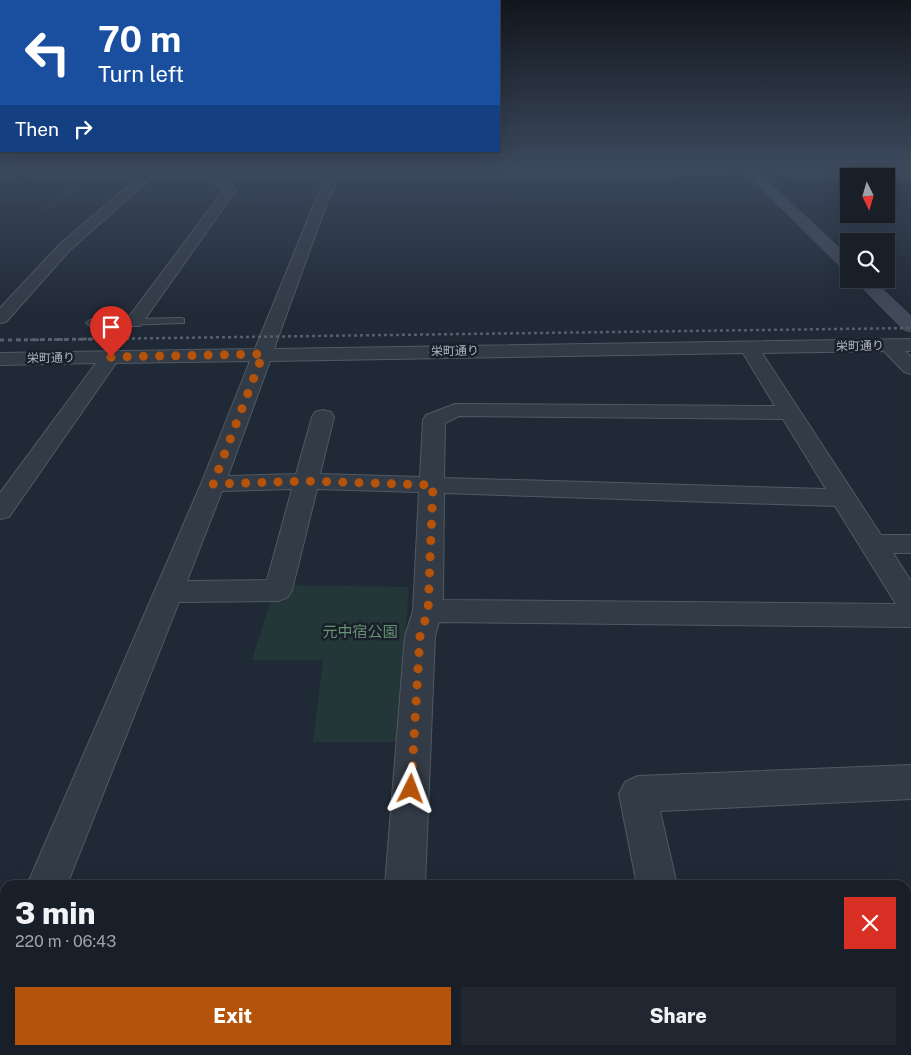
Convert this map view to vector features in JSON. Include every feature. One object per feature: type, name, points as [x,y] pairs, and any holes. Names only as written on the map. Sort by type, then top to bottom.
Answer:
[{"type":"street","points":[[0,318],[65,247],[99,217]]},
{"type":"street","points":[[134,322],[210,217]]},
{"type":"street","points":[[50,880],[213,484],[315,217]]},
{"type":"street","points":[[798,217],[840,257]]},
{"type":"street","points":[[871,288],[911,326]]},
{"type":"street","name":"栄町通り","points":[[0,360],[263,354],[911,345]]},
{"type":"street","points":[[890,346],[911,368]]},
{"type":"street","points":[[749,348],[911,605]]},
{"type":"street","points":[[0,511],[111,357]]},
{"type":"street","points":[[405,880],[420,636],[428,611],[434,420],[455,410],[790,412]]},
{"type":"street","points":[[169,592],[278,590],[323,417]]},
{"type":"street","points":[[213,484],[306,481],[844,498]]},
{"type":"street","points":[[873,544],[911,544]]},
{"type":"street","points":[[428,611],[911,616]]},
{"type":"street","points":[[656,880],[638,794],[911,782]]},
{"type":"lane","points":[[90,323],[181,321]]},
{"type":"green space","name":"元中宿公園","points":[[292,585],[409,587],[397,742],[313,742],[323,660],[252,660],[272,596]]},
{"type":"railway","points":[[53,340],[911,328]]},
{"type":"railway","points":[[53,340],[113,339]]},
{"type":"railway","points":[[0,340],[53,340]]},
{"type":"railway","points":[[18,340],[53,340]]},
{"type":"route","points":[[111,357],[263,354],[213,484],[306,481],[433,485],[428,611],[420,636],[411,789]]}]
